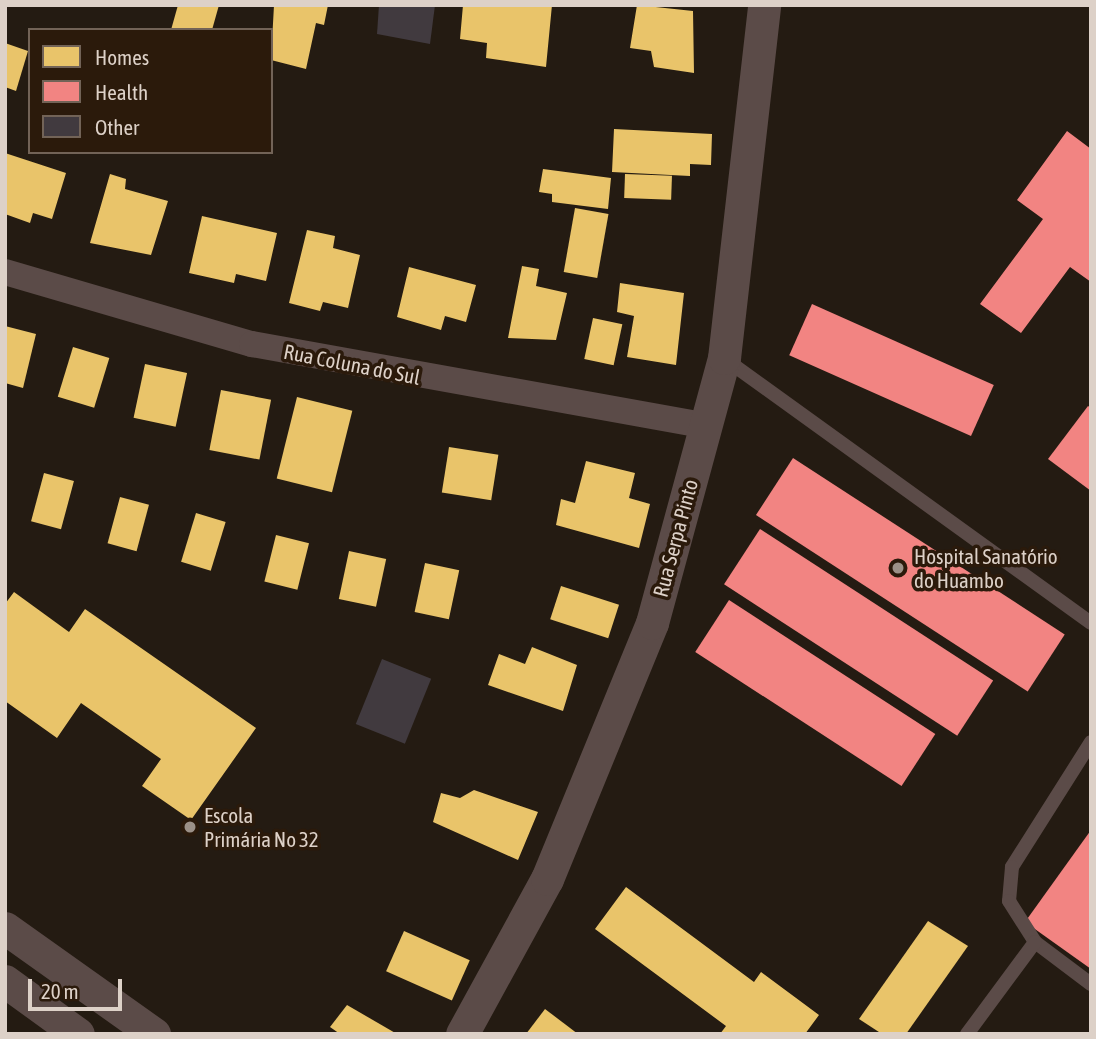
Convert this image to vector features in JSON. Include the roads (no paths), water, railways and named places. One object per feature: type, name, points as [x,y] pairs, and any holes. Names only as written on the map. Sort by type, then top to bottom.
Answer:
[{"type":"street","name":"Rua Serpa Pinto","points":[[462,1034],[547,879],[589,783],[652,622],[724,358],[764,5]]},
{"type":"street","name":"Rua Coluna do Sul","points":[[5,272],[252,344],[706,426]]},
{"type":"street","points":[[5,928],[118,1024],[155,1034]]},
{"type":"street","points":[[5,981],[78,1034]]},
{"type":"lane","points":[[724,358],[1091,623]]},
{"type":"lane","points":[[1091,742],[1012,867],[1009,901],[1035,942],[1091,984]]},
{"type":"lane","points":[[967,1034],[1035,942]]},
{"type":"place","name":"Hospital Sanatório do Huambo","points":[[898,568]]},
{"type":"place","name":"Escola Primária No 32","points":[[190,827]]}]
